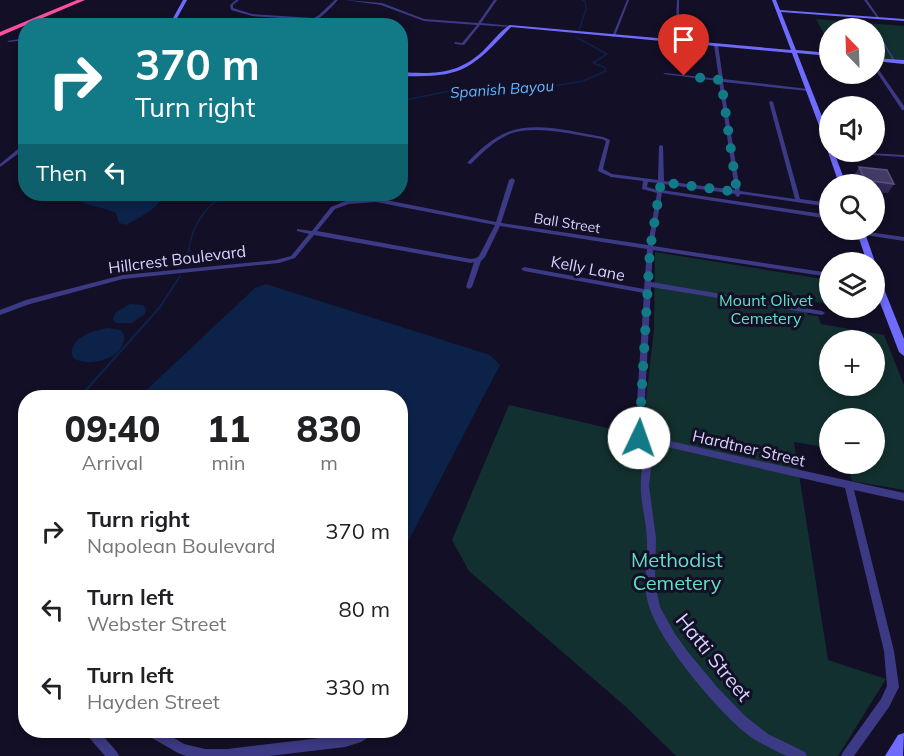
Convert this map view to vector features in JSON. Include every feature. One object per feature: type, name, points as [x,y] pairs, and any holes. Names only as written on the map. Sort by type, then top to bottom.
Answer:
[{"type":"highway","points":[[41,18],[82,0]]},
{"type":"highway","points":[[51,18],[93,0]]},
{"type":"highway","points":[[0,36],[18,28]]},
{"type":"highway","points":[[0,36],[18,31]]},
{"type":"street","points":[[175,18],[185,0]]},
{"type":"street","points":[[238,0],[231,5],[232,9],[243,14],[301,18]]},
{"type":"street","points":[[316,18],[337,0]]},
{"type":"street","points":[[346,0],[382,4],[424,20],[819,54]]},
{"type":"street","points":[[455,44],[463,44],[477,29],[477,23],[495,0]]},
{"type":"street","points":[[613,36],[627,0]]},
{"type":"street","points":[[677,42],[678,0]]},
{"type":"street","points":[[774,0],[819,118]]},
{"type":"street","points":[[865,0],[879,18]]},
{"type":"street","points":[[778,11],[879,18]]},
{"type":"street","points":[[885,18],[904,20]]},
{"type":"street","points":[[408,74],[442,74],[462,69],[477,60],[510,27]]},
{"type":"street","points":[[9,41],[18,40]]},
{"type":"street","points":[[716,45],[739,203]]},
{"type":"street","points":[[885,47],[895,61]]},
{"type":"street","points":[[885,61],[904,62]]},
{"type":"street","points":[[665,74],[808,90]]},
{"type":"street","points":[[885,79],[904,109]]},
{"type":"street","points":[[897,98],[904,98]]},
{"type":"street","points":[[771,102],[798,201]]},
{"type":"street","points":[[469,163],[510,133],[533,129],[603,138],[608,141],[600,170],[610,175],[819,204]]},
{"type":"street","points":[[639,438],[650,249],[661,182],[661,146]]},
{"type":"street","points":[[0,165],[18,151]]},
{"type":"street","points":[[885,155],[904,156]]},
{"type":"street","points":[[469,287],[478,260],[482,257],[498,224],[512,180]]},
{"type":"street","points":[[646,180],[644,188],[659,192],[819,215]]},
{"type":"street","name":"Ball Street","points":[[312,232],[333,208],[348,202],[362,201]]},
{"type":"street","name":"Ball Street","points":[[381,201],[498,224],[819,273]]},
{"type":"street","points":[[299,230],[471,261],[478,260]]},
{"type":"street","name":"Hillcrest Boulevard","points":[[0,313],[28,302],[123,277],[285,260],[293,257],[312,232]]},
{"type":"street","points":[[885,235],[904,239]]},
{"type":"street","name":"Kelly Lane","points":[[524,269],[648,292]]},
{"type":"street","name":"Kelly Lane","points":[[648,284],[819,312]]},
{"type":"street","points":[[885,304],[904,352]]},
{"type":"street","name":"Hardtner Street","points":[[623,434],[904,497]]},
{"type":"street","name":"Hatti Street","points":[[650,440],[645,484],[652,548],[649,584],[655,610],[668,633],[728,707],[752,730],[778,746],[801,756]]},
{"type":"street","points":[[847,756],[885,703],[893,687],[889,651],[849,486]]},
{"type":"street","points":[[97,738],[113,756]]},
{"type":"street","points":[[163,738],[182,749],[205,755],[227,756],[357,738]]},
{"type":"street","points":[[893,756],[904,741]]},
{"type":"green space","points":[[885,24],[904,26],[904,60],[885,59]]},
{"type":"green space","name":"Methodist Cemetery","points":[[655,252],[819,278],[819,302],[804,300],[808,315],[818,316],[821,324],[855,330],[819,330],[819,396],[885,396],[885,338],[904,385],[904,490],[852,481],[850,474],[885,474],[885,408],[819,408],[819,446],[794,442],[828,660],[886,679],[838,756],[676,756],[626,707],[469,571],[452,540],[509,405],[642,436],[654,329]]},
{"type":"water","points":[[79,201],[160,201],[142,216],[126,225],[119,223],[116,213]]},
{"type":"water","points":[[266,284],[490,355],[500,365],[408,542],[408,390],[146,390],[255,288]]},
{"type":"water","points":[[130,304],[143,305],[146,309],[145,314],[132,323],[116,323],[113,319],[115,313]]},
{"type":"water","points":[[108,328],[120,330],[124,334],[124,342],[114,355],[89,362],[73,358],[73,346],[77,341],[88,333]]},
{"type":"building","points":[[859,167],[887,170],[894,184],[885,183],[885,174],[862,174]]},
{"type":"waterway","name":"Spanish Bayou","points":[[579,30],[586,9],[585,1],[582,0]]},
{"type":"waterway","name":"Spanish Bayou","points":[[408,99],[465,88],[542,88],[583,81],[606,71],[604,67],[593,63],[607,54],[576,37]]},
{"type":"waterway","name":"Spanish Bayou","points":[[189,250],[196,225],[216,201]]},
{"type":"waterway","name":"Spanish Bayou","points":[[187,265],[189,249]]},
{"type":"waterway","name":"Spanish Bayou","points":[[86,390],[160,307],[180,276]]},
{"type":"route","points":[[639,438],[650,249],[661,182],[737,192],[721,80],[684,76]]},
{"type":"park label","name":"Mount Olivet Cemetery","points":[[766,309]]}]
